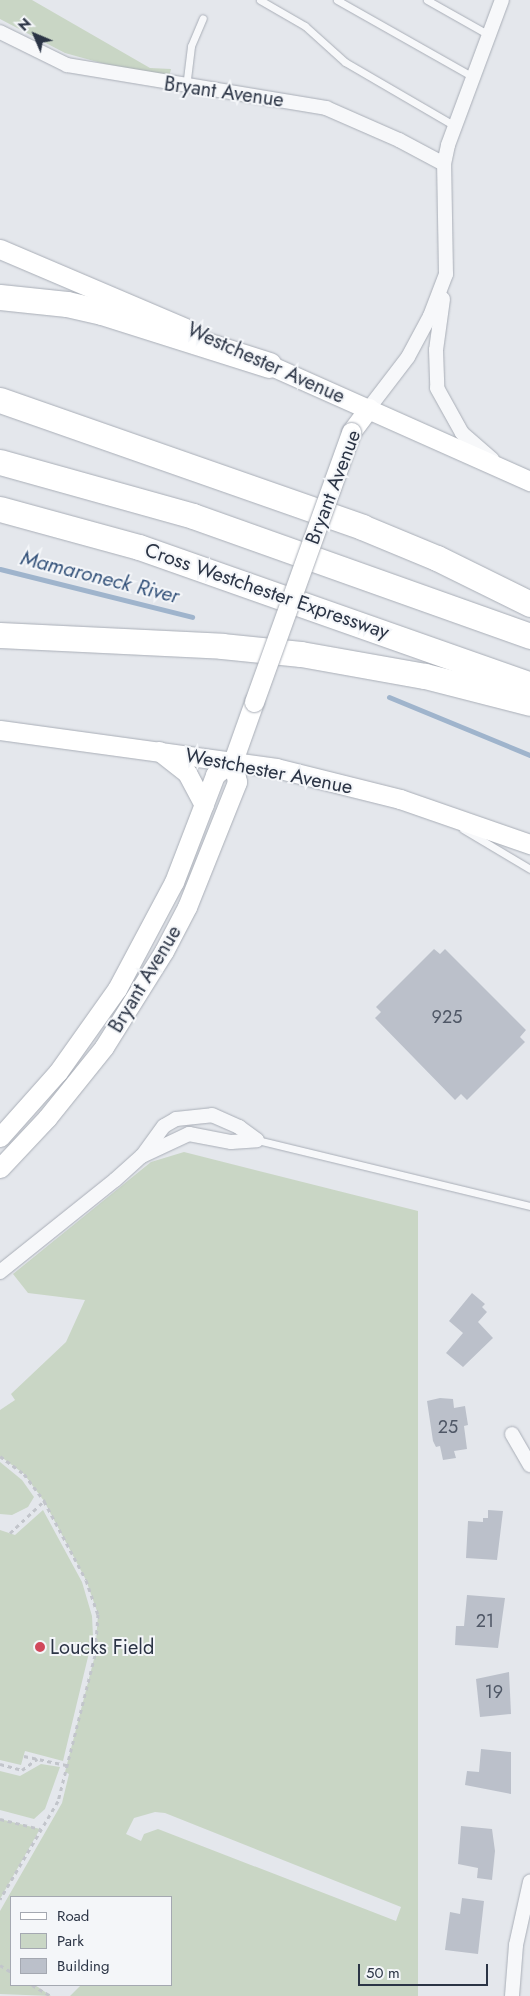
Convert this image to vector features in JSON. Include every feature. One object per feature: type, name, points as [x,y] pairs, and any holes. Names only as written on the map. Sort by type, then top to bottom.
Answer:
[{"type":"highway","points":[[0,297],[60,303],[102,312],[269,364]]},
{"type":"highway","points":[[0,400],[362,527],[437,558],[530,604]]},
{"type":"highway","points":[[0,462],[186,514],[530,636]]},
{"type":"highway","name":"Cross Westchester Expressway","points":[[0,509],[139,547],[530,685]]},
{"type":"highway","points":[[0,636],[222,646],[301,654],[425,676],[530,704]]},
{"type":"main road","name":"Westchester Avenue","points":[[0,249],[269,364],[530,481]]},
{"type":"main road","name":"Bryant Avenue","points":[[0,1168],[47,1118],[104,1046],[164,952],[190,898],[237,782],[233,761],[351,432],[369,408]]},
{"type":"main road","name":"Westchester Avenue","points":[[0,730],[233,761],[338,782],[431,810],[530,844]]},
{"type":"main road","points":[[159,751],[187,773],[204,805]]},
{"type":"main road","name":"Bryant Avenue","points":[[0,1137],[58,1072],[117,989],[162,908],[216,775],[233,761]]},
{"type":"street","name":"Bryant Avenue","points":[[369,408],[408,357],[430,316],[446,274],[444,164],[455,126],[502,0]]},
{"type":"street","name":"Bryant Avenue","points":[[0,32],[67,65],[186,87],[326,108],[399,140],[444,164]]},
{"type":"street","points":[[446,274],[436,350],[437,388],[462,433],[506,471]]},
{"type":"street","points":[[142,1156],[164,1126],[176,1118],[200,1114],[212,1115],[239,1127],[257,1140]]},
{"type":"street","points":[[0,1272],[142,1156],[189,1134],[231,1142],[257,1140]]},
{"type":"street","points":[[512,1434],[530,1465]]},
{"type":"street","points":[[512,1996],[516,1945],[530,1882]]},
{"type":"lane","points":[[260,0],[305,26],[345,62],[455,126]]},
{"type":"lane","points":[[337,0],[473,77]]},
{"type":"lane","points":[[427,0],[489,35]]},
{"type":"lane","points":[[186,87],[191,46],[203,18]]},
{"type":"lane","points":[[431,810],[530,869]]},
{"type":"lane","points":[[257,1140],[530,1206]]},
{"type":"path","points":[[0,1456],[24,1474],[44,1501],[86,1580],[98,1614],[94,1655],[58,1801],[0,1899]]},
{"type":"path","points":[[10,1533],[44,1501]]},
{"type":"path","points":[[24,1756],[66,1765]]},
{"type":"path","points":[[0,1764],[22,1770],[38,1759]]},
{"type":"path","points":[[0,1819],[40,1829]]},
{"type":"path","points":[[34,1986],[51,1996]]},
{"type":"green space","points":[[0,0],[32,0],[150,68],[171,69],[169,77],[112,66],[65,53],[0,19]]},
{"type":"green space","points":[[184,1152],[418,1211],[418,1996],[70,1996],[80,1986],[172,1986],[172,1896],[10,1896],[10,1986],[36,1986],[51,1996],[0,1994],[0,1911],[62,1803],[69,1774],[65,1772],[95,1655],[98,1614],[86,1580],[44,1501],[24,1474],[0,1456],[0,1410],[15,1400],[11,1394],[66,1342],[85,1300],[28,1293],[13,1274],[151,1162]],"holes":[[[155,1812],[165,1813],[401,1907],[396,1921],[158,1829],[144,1834],[141,1841],[126,1834],[134,1818]]]},
{"type":"green space","points":[[0,1462],[22,1480],[34,1497],[28,1507],[12,1515],[0,1514]]},
{"type":"green space","name":"Loucks Field","points":[[43,1510],[82,1582],[92,1616],[93,1636],[63,1761],[25,1751],[21,1765],[0,1760],[0,1530],[15,1535]]},
{"type":"green space","points":[[41,1764],[60,1767],[45,1809],[34,1819],[0,1810],[0,1771],[20,1776]]},
{"type":"green space","points":[[0,1819],[40,1829],[0,1899]]},
{"type":"building","points":[[434,949],[440,954],[445,949],[526,1030],[520,1037],[525,1042],[467,1100],[461,1094],[455,1100],[375,1018],[381,1012],[376,1007]]},
{"type":"building","points":[[472,1293],[485,1304],[482,1307],[487,1312],[478,1322],[493,1338],[463,1367],[446,1353],[463,1333],[449,1321]]},
{"type":"building","points":[[440,1398],[453,1399],[454,1408],[465,1406],[468,1425],[464,1426],[467,1449],[454,1451],[456,1458],[443,1460],[440,1446],[436,1447],[433,1441],[427,1401]]},
{"type":"building","points":[[488,1510],[503,1511],[497,1560],[466,1558],[468,1521],[483,1522],[483,1518],[488,1518]]},
{"type":"building","points":[[467,1595],[505,1598],[498,1648],[455,1645],[456,1626],[464,1626]]},
{"type":"building","points":[[509,1672],[511,1714],[480,1717],[476,1679]]},
{"type":"building","points":[[481,1749],[511,1752],[511,1794],[465,1785],[467,1771],[479,1772]]},
{"type":"building","points":[[461,1826],[492,1829],[495,1851],[492,1880],[477,1878],[478,1868],[458,1864]]},
{"type":"building","points":[[462,1898],[484,1901],[478,1954],[445,1950],[450,1912],[460,1914]]},
{"type":"waterway","name":"Mamaroneck River","points":[[0,569],[192,617]]},
{"type":"waterway","name":"Mamaroneck River","points":[[389,697],[530,755]]},
{"type":"place","name":"Loucks Field","points":[[40,1647]]}]
